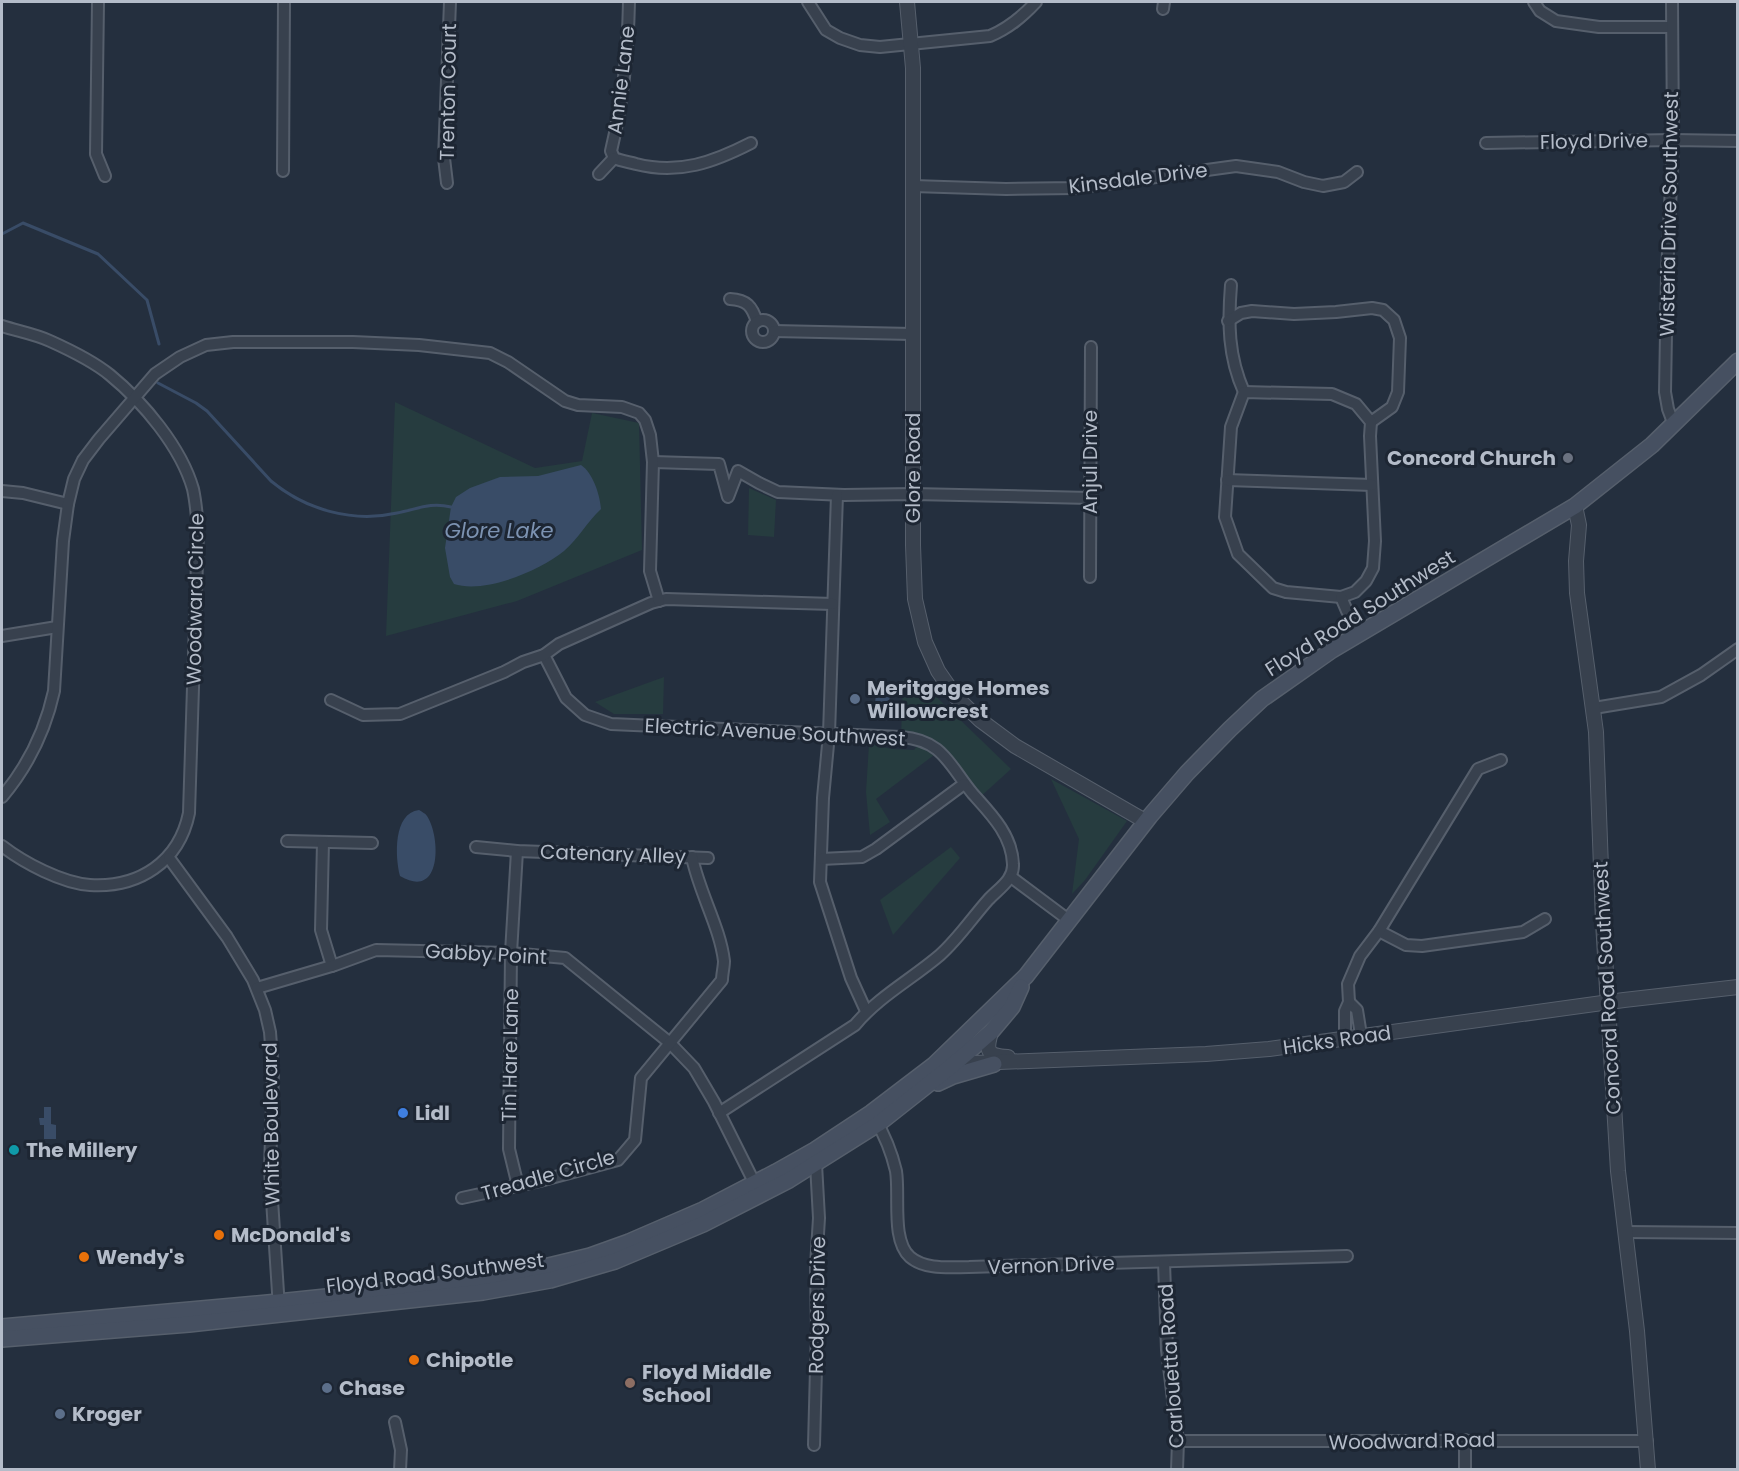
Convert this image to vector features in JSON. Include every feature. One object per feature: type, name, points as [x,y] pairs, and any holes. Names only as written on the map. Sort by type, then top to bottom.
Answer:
[{"type":"main road","name":"Floyd Road Southwest","points":[[2,1327],[483,1292],[576,1274],[643,1251],[703,1224],[816,1164],[874,1118],[934,1065],[1026,976],[1146,821],[1187,773],[1243,716],[1299,672],[1360,633],[1575,506],[1627,466],[1674,425],[1737,361]]},
{"type":"main road","name":"Floyd Road Southwest","points":[[2,1339],[189,1324],[279,1308],[471,1282],[551,1267],[590,1256],[703,1210],[910,1099],[992,1032],[1012,1007],[1026,976]]},
{"type":"main road","points":[[910,1099],[953,1076],[994,1064]]},
{"type":"street","points":[[98,2],[96,154],[105,176]]},
{"type":"street","points":[[283,171],[284,2]]},
{"type":"street","name":"Trenton Court","points":[[447,183],[444,158],[450,2]]},
{"type":"street","name":"Annie Lane","points":[[614,158],[611,151],[623,96],[629,2]]},
{"type":"street","points":[[808,2],[826,30],[847,41],[873,47],[962,41],[990,36],[1021,19],[1036,2]]},
{"type":"street","name":"Glore Road","points":[[907,2],[913,68],[912,334],[915,599],[925,642],[938,671],[956,697],[980,720],[1015,746],[1146,821]]},
{"type":"street","points":[[1534,2],[1540,11],[1556,21],[1599,27],[1672,27]]},
{"type":"street","name":"Wisteria Drive Southwest","points":[[1672,2],[1673,140],[1665,392],[1668,410],[1674,425]]},
{"type":"street","name":"Floyd Drive","points":[[1486,143],[1737,141]]},
{"type":"street","name":"Annie Lane","points":[[614,158],[653,167],[686,168],[712,162],[752,142]]},
{"type":"street","name":"Annie Lane","points":[[598,174],[614,158]]},
{"type":"street","name":"Kinsdale Drive","points":[[913,186],[1006,189],[1076,188],[1236,166],[1278,172],[1304,182],[1323,186],[1344,182],[1358,172]]},
{"type":"street","points":[[1231,285],[1228,321],[1231,356],[1235,373],[1244,392],[1231,427],[1225,517],[1239,554],[1273,588],[1286,592],[1341,597],[1355,592],[1366,581],[1373,568],[1375,541],[1371,422],[1356,404],[1332,394],[1244,392]]},
{"type":"street","points":[[730,299],[742,299],[754,310],[757,322],[752,332],[758,341],[768,341],[774,331]]},
{"type":"street","points":[[1228,321],[1241,313],[1252,311],[1294,314],[1372,308],[1383,310],[1394,320],[1400,338],[1398,392],[1392,407],[1371,422]]},
{"type":"street","points":[[757,322],[768,322],[774,331]]},
{"type":"street","name":"Woodward Circle","points":[[2,326],[49,340],[108,374],[146,410],[160,428],[182,463],[192,487],[196,505],[198,552],[189,813],[186,826],[169,858]]},
{"type":"street","points":[[774,331],[912,334]]},
{"type":"street","points":[[2,797],[18,778],[35,750],[50,710],[54,691],[68,504],[74,479],[83,460],[155,374],[180,357],[206,345],[233,342],[353,342],[419,345],[490,353],[508,362],[565,400],[578,405],[622,407],[639,413],[645,420],[650,435],[653,462],[650,571],[659,601]]},
{"type":"street","name":"Anjul Drive","points":[[1090,577],[1091,347]]},
{"type":"street","points":[[653,462],[718,464],[728,497],[738,471],[778,492],[837,495],[913,494],[1090,498]]},
{"type":"street","points":[[1227,480],[1372,484]]},
{"type":"street","points":[[2,491],[23,493],[68,504]]},
{"type":"street","points":[[837,495],[829,734],[823,798],[820,882],[851,978],[867,1011]]},
{"type":"street","name":"Concord Road Southwest","points":[[1575,506],[1579,525],[1576,593],[1594,708],[1598,767],[1603,922],[1617,1151],[1637,1331],[1648,1470]]},
{"type":"street","points":[[1341,597],[1360,633]]},
{"type":"street","points":[[331,700],[363,715],[400,714],[544,655],[559,644],[666,598],[833,604]]},
{"type":"street","points":[[2,636],[57,627]]},
{"type":"street","points":[[1594,708],[1661,697],[1701,675],[1737,649]]},
{"type":"street","name":"Electric Avenue Southwest","points":[[544,655],[566,698],[585,715],[611,724],[901,737],[922,740],[942,753],[998,824],[1010,845],[1013,864],[1011,877]]},
{"type":"street","points":[[1345,1038],[1345,1011],[1349,1002],[1348,984],[1360,956],[1379,931],[1478,769],[1501,760]]},
{"type":"street","points":[[821,859],[862,857],[964,783]]},
{"type":"street","points":[[287,841],[372,843]]},
{"type":"street","points":[[323,842],[321,930],[332,966]]},
{"type":"street","points":[[2,846],[38,868],[88,885],[106,885],[133,879],[151,871],[169,858]]},
{"type":"street","name":"Catenary Alley","points":[[476,847],[517,851],[708,858]]},
{"type":"street","name":"Tin Hare Lane","points":[[517,851],[511,953],[509,1149],[518,1186]]},
{"type":"street","name":"Treadle Circle","points":[[462,1198],[618,1160],[635,1140],[641,1078],[722,980],[724,963],[696,877],[692,857]]},
{"type":"street","name":"White Boulevard","points":[[169,858],[227,937],[257,988],[265,1010],[270,1032],[273,1072],[270,1169],[279,1308]]},
{"type":"street","points":[[719,1113],[855,1025],[867,1011],[939,956],[1011,877],[1070,921]]},
{"type":"street","points":[[1379,931],[1406,945],[1422,946],[1523,932],[1545,919]]},
{"type":"street","name":"Gabby Point","points":[[257,988],[332,966],[376,950],[511,953],[565,958],[670,1043],[694,1068],[755,1184]]},
{"type":"street","name":"Hicks Road","points":[[934,1065],[1237,1052],[1332,1042],[1361,1035],[1737,987]]},
{"type":"street","points":[[1349,1002],[1357,1010],[1361,1035]]},
{"type":"street","points":[[992,1032],[987,1047],[990,1053],[996,1056],[1020,1057],[1030,1060]]},
{"type":"street","name":"Vernon Drive","points":[[874,1118],[896,1171],[902,1247],[912,1258],[930,1266],[969,1267],[1347,1256]]},
{"type":"street","name":"Rodgers Drive","points":[[814,1445],[816,1266],[819,1218],[816,1164]]},
{"type":"street","points":[[1625,1232],[1737,1233]]},
{"type":"street","name":"Carlouetta Road","points":[[1164,1262],[1167,1350],[1178,1441],[1177,1470]]},
{"type":"street","points":[[395,1422],[401,1450],[400,1470]]},
{"type":"street","points":[[1465,1440],[1465,1470]]},
{"type":"street","name":"Woodward Road","points":[[1178,1441],[1363,1443],[1465,1440],[1647,1441]]},
{"type":"green space","points":[[395,402],[535,468],[582,461],[592,413],[639,423],[642,550],[517,601],[386,636]]},
{"type":"green space","points":[[749,488],[776,500],[774,537],[748,535]]},
{"type":"green space","points":[[664,677],[663,714],[614,714],[595,702]]},
{"type":"green space","points":[[903,680],[918,691],[919,680],[1011,769],[979,798],[947,760],[917,737],[901,737]]},
{"type":"green space","points":[[869,744],[892,749],[914,750],[918,745],[934,755],[876,799],[890,822],[870,835],[866,792]]},
{"type":"green space","points":[[1051,779],[1127,821],[1085,880],[1072,894],[1079,839]]},
{"type":"green space","points":[[951,847],[960,858],[893,935],[880,900]]},
{"type":"water","name":"Glore Lake","points":[[581,465],[589,473],[595,485],[601,509],[564,551],[541,566],[511,579],[481,586],[454,584],[450,577],[445,548],[451,507],[456,497],[470,488],[500,477],[538,476]]},
{"type":"water","points":[[879,687],[886,687],[886,694],[890,694],[889,704],[886,704],[885,710],[879,710],[879,706],[875,704]]},
{"type":"water","points":[[419,810],[426,815],[432,826],[436,851],[431,874],[424,880],[414,881],[400,876],[397,848],[400,827],[404,819]]},
{"type":"water","points":[[44,1107],[51,1107],[51,1124],[56,1125],[56,1139],[44,1139],[44,1125],[40,1125],[39,1118],[44,1118]]},
{"type":"waterway","points":[[2,234],[23,223],[98,254],[147,300],[159,344]]},
{"type":"waterway","points":[[158,383],[207,411],[271,481],[299,500],[315,507],[347,515],[364,516],[380,516],[430,506],[451,507]]},
{"type":"place","name":"Concord Church","points":[[1568,458]]},
{"type":"place","name":"Meritgage Homes Willowcrest","points":[[855,699]]},
{"type":"place","name":"Lidl","points":[[403,1113]]},
{"type":"place","name":"The Millery","points":[[14,1150]]},
{"type":"place","name":"McDonald's","points":[[219,1235]]},
{"type":"place","name":"Wendy's","points":[[84,1257]]},
{"type":"place","name":"Chipotle","points":[[414,1360]]},
{"type":"place","name":"Floyd Middle School","points":[[630,1383]]},
{"type":"place","name":"Chase","points":[[327,1388]]},
{"type":"place","name":"Kroger","points":[[60,1414]]}]
